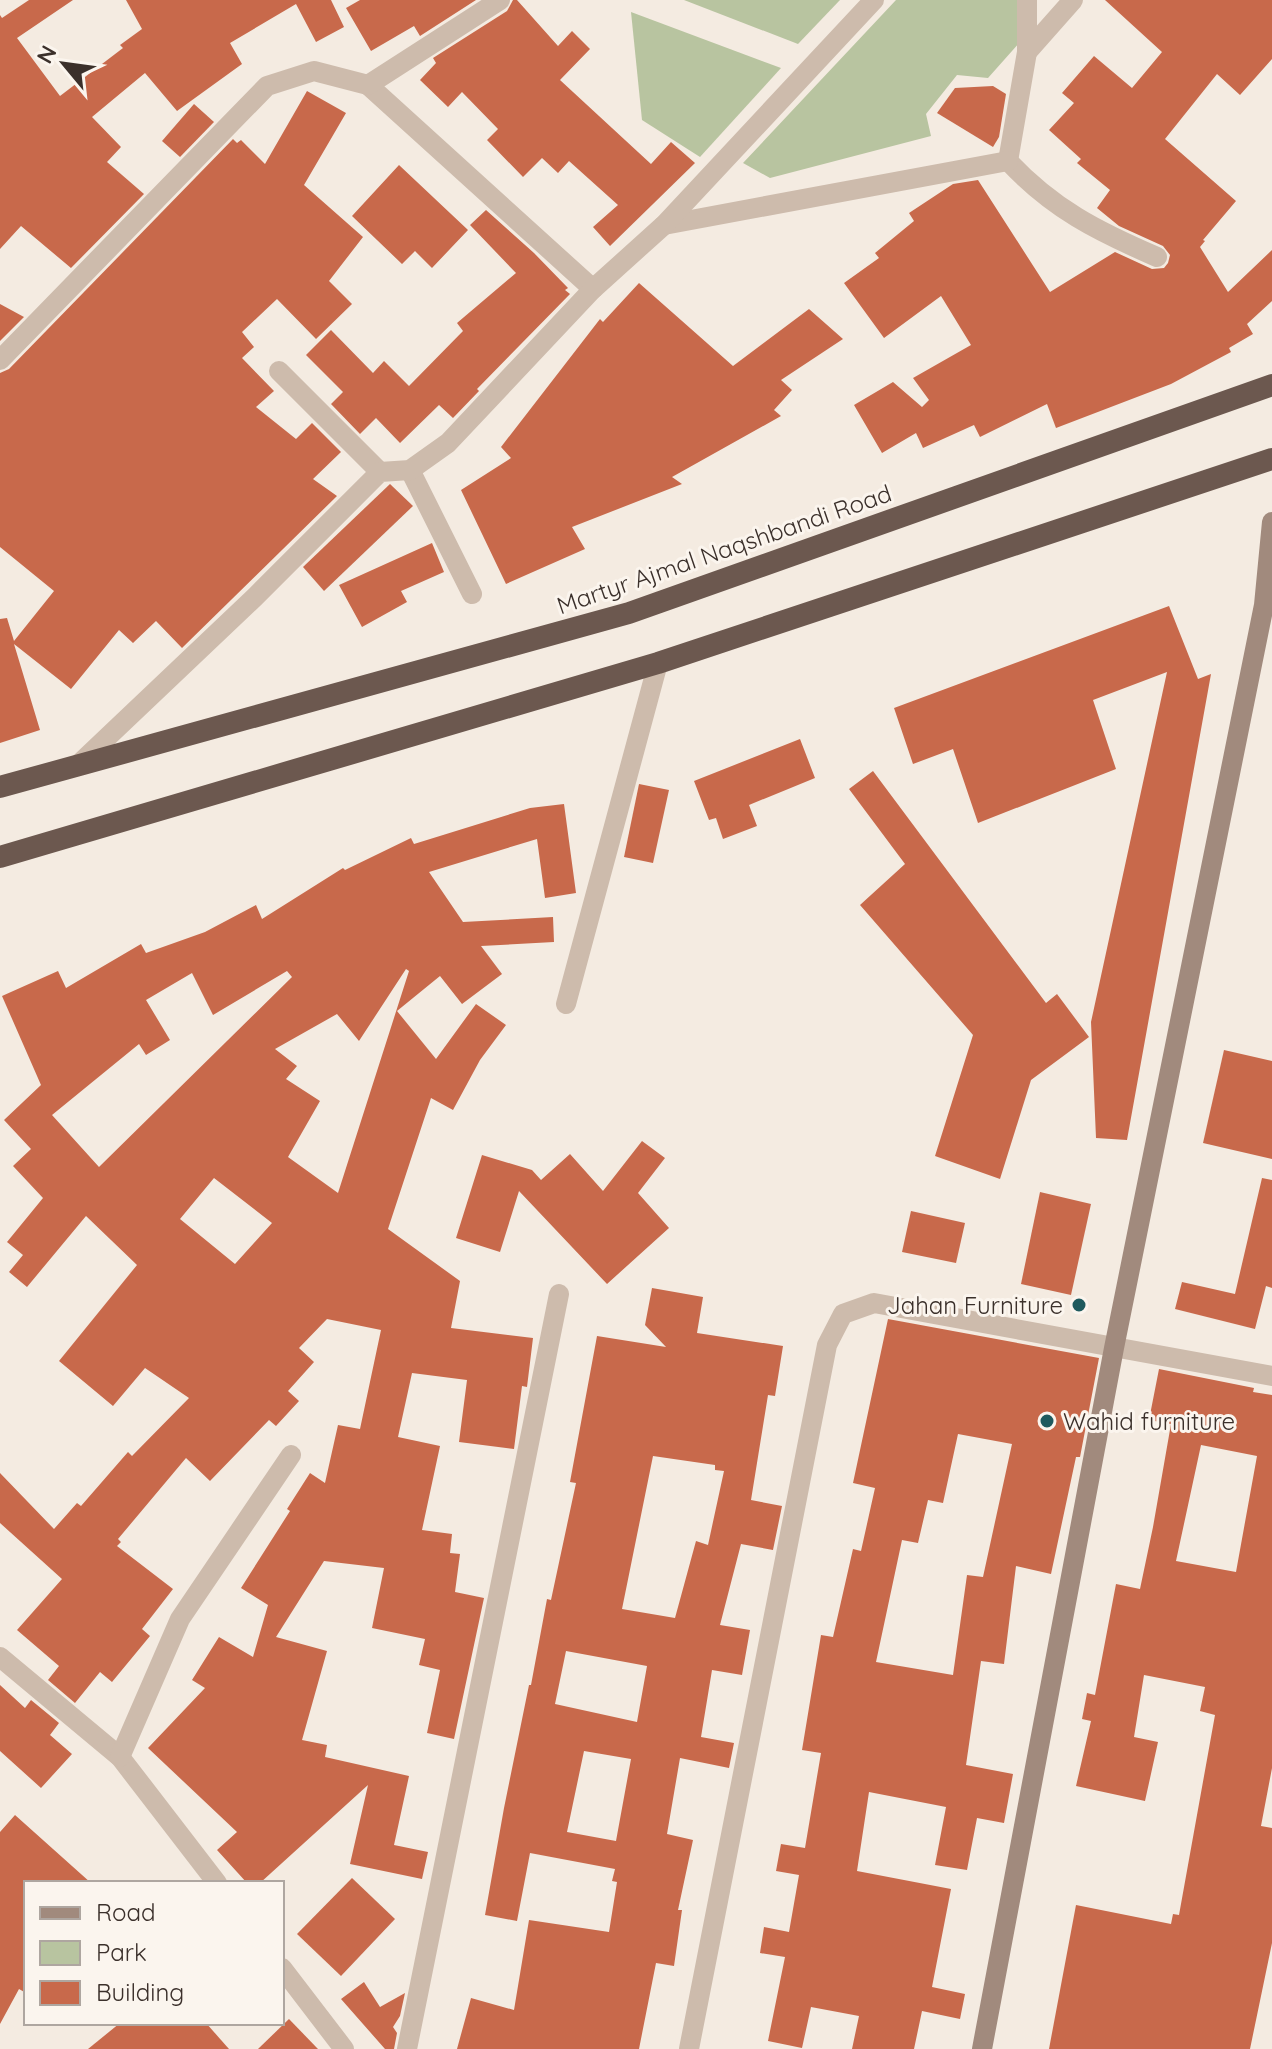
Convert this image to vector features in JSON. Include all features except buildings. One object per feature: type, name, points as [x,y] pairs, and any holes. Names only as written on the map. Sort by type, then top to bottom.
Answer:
[{"type":"highway","name":"Martyr Ajmal Naqshbandi Road","points":[[0,787],[629,613],[1272,385]]},
{"type":"highway","points":[[0,857],[658,663],[1272,459]]},
{"type":"main road","points":[[1272,385],[1272,394]]},
{"type":"main road","points":[[982,2049],[1114,1348],[1268,606],[1272,522]]},
{"type":"street","points":[[368,85],[500,0]]},
{"type":"street","points":[[78,765],[255,597],[380,472],[410,470],[448,443],[593,289],[664,225],[874,0]]},
{"type":"street","points":[[1008,161],[1027,52],[1027,0]]},
{"type":"street","points":[[1027,52],[1073,0]]},
{"type":"street","points":[[0,360],[267,86],[314,71],[368,85],[593,289]]},
{"type":"street","points":[[664,225],[1008,161]]},
{"type":"street","points":[[1008,161],[1034,189],[1077,219],[1157,257]]},
{"type":"street","points":[[279,371],[380,472]]},
{"type":"street","points":[[410,470],[472,594]]},
{"type":"street","points":[[566,1004],[658,663]]},
{"type":"street","points":[[407,2049],[559,1294]]},
{"type":"street","points":[[689,2049],[827,1345],[843,1314],[874,1303],[1272,1376]]},
{"type":"street","points":[[120,1757],[180,1619],[291,1455]]},
{"type":"street","points":[[0,1657],[120,1757],[215,1881]]},
{"type":"street","points":[[284,1971],[344,2049]]},
{"type":"green space","points":[[684,0],[840,0],[798,44]]},
{"type":"green space","points":[[896,0],[1021,0],[1019,43],[988,78],[957,75],[926,114],[931,136],[770,178],[743,163]]},
{"type":"green space","points":[[631,12],[781,68],[700,157],[642,120]]},
{"type":"place","name":"Jahan Furniture","points":[[1079,1305]]},
{"type":"place","name":"Wahid furniture","points":[[1047,1421]]}]
